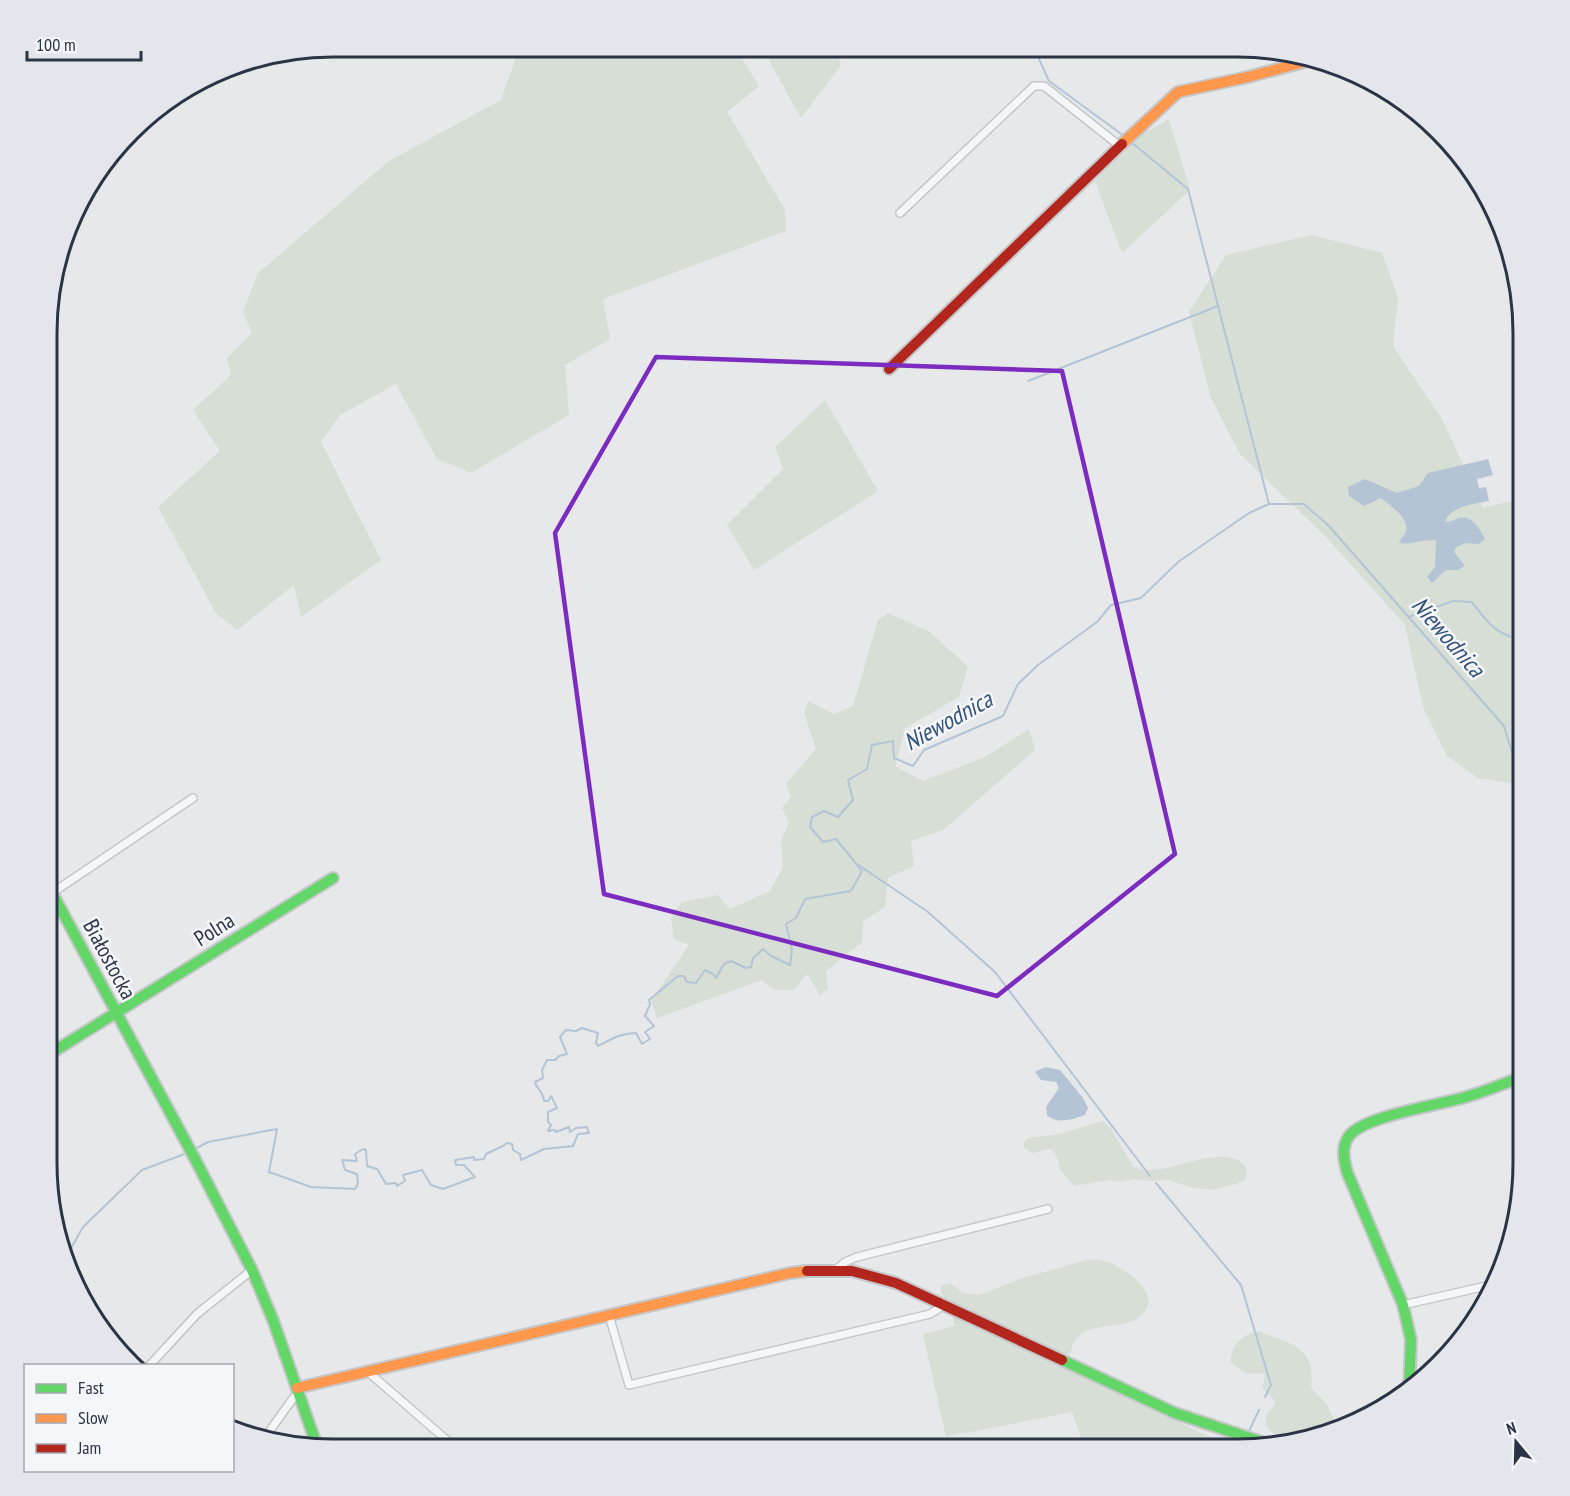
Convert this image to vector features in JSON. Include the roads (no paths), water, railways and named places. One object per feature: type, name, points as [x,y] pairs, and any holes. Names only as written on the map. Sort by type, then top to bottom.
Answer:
[{"type":"street","points":[[889,369],[1178,92],[1237,80],[1298,64]]},
{"type":"street","points":[[900,213],[1034,86],[1044,86],[1121,147]]},
{"type":"street","points":[[57,885],[193,798]]},
{"type":"street","name":"Polna","points":[[57,1049],[333,879]]},
{"type":"street","name":"Białostocka","points":[[57,903],[252,1270],[273,1320],[314,1438]]},
{"type":"street","points":[[1410,1378],[1412,1340],[1403,1305],[1347,1172],[1343,1156],[1344,1143],[1356,1128],[1370,1121],[1472,1095],[1513,1080]]},
{"type":"street","points":[[837,1269],[845,1262],[857,1257],[1048,1209]]},
{"type":"street","points":[[269,1432],[298,1391],[367,1371],[790,1273],[837,1269],[882,1276],[1175,1413],[1251,1438]]},
{"type":"street","points":[[150,1364],[209,1303],[252,1270]]},
{"type":"street","points":[[1403,1305],[1483,1287]]},
{"type":"street","points":[[609,1315],[629,1385],[930,1314],[938,1310],[943,1303]]},
{"type":"street","points":[[367,1371],[445,1439]]},
{"type":"water","points":[[1488,459],[1493,475],[1477,479],[1479,488],[1486,487],[1489,501],[1457,509],[1445,522],[1459,518],[1468,519],[1478,527],[1485,539],[1479,544],[1466,543],[1456,547],[1454,552],[1465,566],[1458,570],[1446,570],[1432,583],[1427,577],[1435,567],[1436,540],[1399,543],[1406,526],[1398,512],[1381,498],[1364,506],[1349,496],[1348,487],[1365,479],[1397,493],[1419,486],[1428,473]]},
{"type":"water","points":[[1045,1067],[1060,1070],[1083,1098],[1088,1108],[1085,1115],[1055,1120],[1047,1115],[1046,1107],[1059,1088],[1056,1082],[1041,1080],[1035,1072]]},
{"type":"waterway","points":[[1038,57],[1049,81],[1124,136]]},
{"type":"waterway","points":[[1131,142],[1188,189],[1269,504]]},
{"type":"waterway","points":[[1028,381],[1218,306]]},
{"type":"waterway","name":"Niewodnica","points":[[195,1149],[208,1142],[277,1129],[269,1172],[311,1187],[355,1189],[358,1184],[357,1174],[345,1170],[342,1160],[357,1161],[355,1154],[363,1149],[366,1150],[367,1166],[377,1169],[386,1184],[396,1183],[397,1186],[405,1181],[403,1175],[422,1170],[431,1185],[443,1189],[475,1177],[464,1165],[456,1165],[455,1160],[474,1157],[474,1160],[484,1159],[486,1154],[507,1143],[512,1144],[513,1150],[520,1154],[521,1160],[544,1149],[573,1146],[578,1134],[589,1133],[587,1127],[576,1128],[570,1132],[569,1127],[556,1132],[555,1130],[548,1131],[551,1125],[548,1122],[548,1112],[557,1108],[551,1096],[548,1101],[544,1101],[535,1082],[543,1078],[542,1070],[547,1060],[555,1060],[567,1054],[560,1037],[566,1030],[576,1031],[582,1028],[598,1033],[596,1043],[598,1046],[630,1033],[636,1033],[642,1044],[650,1039],[645,1032],[654,1026],[645,1016],[650,1004],[649,1000],[678,976],[684,976],[687,982],[696,983],[705,970],[716,978],[724,964],[731,961],[746,968],[751,967],[753,958],[763,949],[771,956],[790,965],[792,950],[786,924],[796,918],[805,899],[851,891],[862,871],[836,839],[823,842],[810,827],[812,817],[824,811],[838,817],[853,800],[848,780],[867,769],[872,745],[893,741],[894,758],[913,766],[924,750],[1003,716],[1018,684],[1038,665],[1097,622],[1111,605],[1141,598],[1178,562],[1249,513],[1269,504],[1304,504],[1329,526],[1504,726],[1513,755]]},
{"type":"waterway","points":[[1409,617],[1453,601],[1472,602],[1490,624],[1513,637]]},
{"type":"waterway","points":[[857,864],[928,912],[995,972],[1150,1176]]},
{"type":"waterway","name":"Niewodnica","points":[[71,1248],[83,1227],[142,1170],[187,1153]]},
{"type":"waterway","points":[[1156,1183],[1241,1285],[1271,1385],[1265,1397]]},
{"type":"waterway","points":[[1249,1431],[1259,1410]]}]
